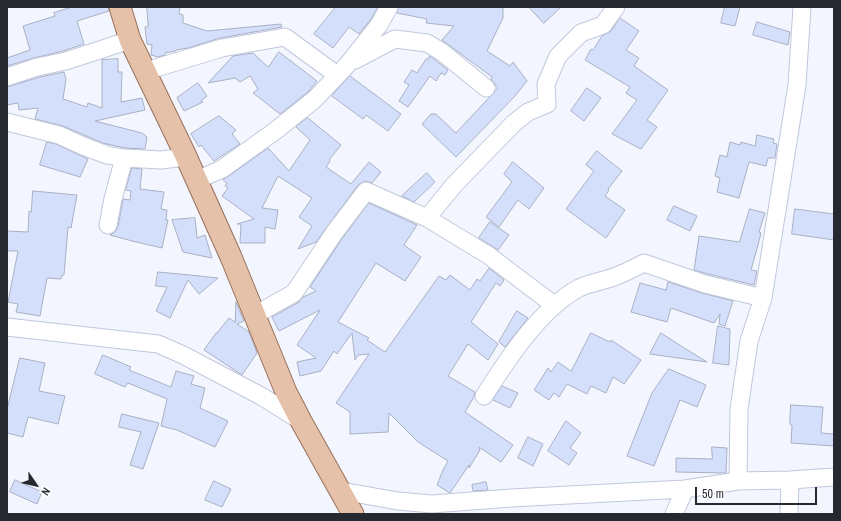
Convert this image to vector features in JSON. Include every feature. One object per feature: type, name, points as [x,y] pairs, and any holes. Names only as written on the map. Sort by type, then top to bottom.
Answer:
[{"type":"main road","points":[[120,7],[130,40],[197,180],[255,315],[286,392],[353,514]]},
{"type":"street","points":[[197,180],[222,170],[315,99],[343,69],[379,25],[389,7]]},
{"type":"street","points":[[427,218],[459,180],[514,123],[528,112],[546,104],[546,84],[558,56],[581,33],[603,25],[616,7]]},
{"type":"street","points":[[738,481],[740,409],[749,341],[763,298],[797,85],[802,7]]},
{"type":"street","points":[[146,72],[222,48],[285,37],[343,69]]},
{"type":"street","points":[[343,69],[395,38],[427,43],[442,52],[486,88]]},
{"type":"street","points":[[7,77],[38,67],[66,61],[130,40]]},
{"type":"street","points":[[7,122],[59,135],[107,155],[124,158],[161,160],[177,158],[184,152]]},
{"type":"street","points":[[108,225],[124,158]]},
{"type":"street","points":[[255,315],[294,293],[334,233],[366,192],[427,218],[488,255],[554,305]]},
{"type":"street","points":[[484,396],[498,373],[527,335],[554,305],[579,288],[615,277],[644,263],[704,284],[763,298]]},
{"type":"street","points":[[7,327],[158,344],[183,355],[261,396],[301,421]]},
{"type":"street","points":[[341,491],[398,501],[432,504],[510,506],[685,489],[738,481],[834,477]]},
{"type":"street","points":[[789,514],[790,480]]},
{"type":"street","points":[[674,514],[685,489]]},
{"type":"building","points":[[72,7],[108,7],[109,11],[77,21],[84,44],[7,66],[7,58],[30,50],[23,26],[55,16],[54,13]]},
{"type":"building","points":[[147,7],[180,7],[179,14],[183,15],[183,23],[207,31],[281,24],[282,27],[220,38],[188,48],[165,53],[165,55],[158,57],[151,55],[152,45],[147,44],[145,27],[148,26]]},
{"type":"building","points":[[336,7],[378,7],[359,34],[349,27],[333,48],[314,34]]},
{"type":"building","points":[[399,7],[503,7],[503,18],[487,51],[510,66],[513,62],[527,81],[515,96],[456,157],[422,124],[431,114],[436,114],[456,133],[498,88],[491,79],[492,77],[442,40],[454,26],[426,23],[427,19],[397,13]]},
{"type":"building","points":[[529,7],[561,7],[544,23]]},
{"type":"building","points":[[725,7],[740,7],[735,26],[721,23]]},
{"type":"building","points":[[620,18],[639,31],[626,50],[639,58],[634,66],[668,90],[647,120],[657,127],[641,149],[612,134],[637,100],[626,93],[630,87],[585,60],[591,49],[593,50],[602,36],[611,31]]},
{"type":"building","points":[[757,22],[790,32],[788,45],[753,35]]},
{"type":"building","points":[[279,52],[317,81],[308,92],[280,114],[253,93],[258,89],[250,76],[240,82],[235,78],[208,83],[233,56],[253,53],[268,67]]},
{"type":"building","points":[[430,56],[448,70],[445,75],[441,73],[436,81],[430,76],[408,107],[399,101],[409,85],[404,82],[412,70],[417,73],[426,59]]},
{"type":"building","points":[[118,59],[118,72],[122,72],[121,102],[142,98],[145,110],[95,121],[142,133],[147,137],[145,149],[125,148],[103,143],[63,126],[35,119],[38,108],[19,110],[18,103],[7,105],[7,87],[40,77],[64,72],[66,79],[63,99],[87,107],[88,103],[102,108],[102,60]]},
{"type":"building","points":[[350,76],[401,114],[388,131],[366,115],[363,119],[332,96]]},
{"type":"building","points":[[198,83],[207,96],[201,101],[203,102],[184,111],[177,98]]},
{"type":"building","points":[[587,88],[601,98],[584,121],[571,111]]},
{"type":"building","points":[[219,116],[236,130],[232,134],[240,144],[214,161],[201,145],[199,147],[191,134]]},
{"type":"building","points":[[308,118],[341,145],[329,160],[330,161],[326,167],[351,184],[369,162],[381,172],[372,183],[365,181],[358,185],[316,242],[298,249],[312,226],[299,217],[312,198],[278,176],[262,208],[278,210],[275,229],[265,227],[265,243],[240,243],[241,224],[237,224],[254,219],[222,196],[228,188],[225,186],[227,183],[223,180],[268,148],[289,171],[310,140],[296,127]]},
{"type":"building","points":[[757,135],[774,139],[773,143],[777,144],[775,158],[768,158],[766,166],[749,162],[739,198],[717,192],[720,178],[715,176],[720,155],[727,157],[730,142],[740,145],[741,142],[755,146]]},
{"type":"building","points":[[47,142],[56,144],[88,159],[80,177],[40,165]]},
{"type":"building","points":[[597,151],[622,171],[608,189],[609,190],[605,196],[625,210],[606,238],[566,209],[594,171],[586,165]]},
{"type":"building","points":[[513,162],[544,188],[529,209],[518,200],[499,227],[486,217],[512,182],[504,174]]},
{"type":"building","points":[[132,168],[142,169],[140,189],[164,192],[161,209],[167,210],[166,220],[168,220],[162,248],[110,235],[115,232],[118,227],[123,199],[130,200],[131,191],[126,190]]},
{"type":"building","points":[[427,173],[435,182],[414,202],[402,196]]},
{"type":"building","points":[[33,191],[77,195],[71,228],[68,227],[64,275],[62,275],[61,279],[47,278],[40,316],[16,312],[18,304],[8,302],[18,251],[7,251],[7,231],[28,232],[29,211],[31,212]]},
{"type":"building","points":[[369,203],[417,225],[404,245],[421,257],[405,281],[376,263],[338,322],[369,338],[367,340],[385,352],[439,276],[446,280],[450,275],[470,290],[477,279],[480,281],[489,268],[504,280],[500,286],[496,283],[471,322],[498,344],[488,360],[468,344],[448,376],[475,392],[474,397],[465,412],[513,445],[501,462],[479,447],[480,450],[469,468],[469,465],[450,493],[437,485],[448,461],[418,442],[389,413],[388,432],[350,434],[350,412],[336,403],[369,354],[358,355],[355,360],[352,333],[337,354],[334,351],[321,371],[300,376],[297,362],[316,358],[297,345],[320,310],[279,331],[272,317],[299,302],[303,297],[316,291],[310,287],[342,239]]},
{"type":"building","points":[[674,206],[697,216],[690,231],[667,220]]},
{"type":"building","points":[[750,209],[765,213],[759,232],[761,233],[751,270],[757,271],[754,285],[694,270],[699,236],[739,242]]},
{"type":"building","points":[[795,209],[834,214],[834,240],[792,234]]},
{"type":"building","points":[[195,218],[197,238],[205,235],[212,258],[183,252],[172,220]]},
{"type":"building","points":[[490,222],[509,235],[498,250],[479,238]]},
{"type":"building","points":[[158,272],[218,278],[199,294],[188,280],[170,318],[156,311],[167,287],[156,286]]},
{"type":"building","points":[[668,282],[733,301],[725,326],[719,324],[720,314],[714,323],[671,308],[667,322],[631,312],[640,283],[666,290]]},
{"type":"building","points":[[236,302],[244,321],[237,324],[249,332],[257,353],[242,375],[204,350],[229,318],[235,322]]},
{"type":"building","points":[[517,311],[528,318],[505,347],[499,342]]},
{"type":"building","points":[[718,326],[730,329],[729,365],[713,363]]},
{"type":"building","points":[[591,333],[610,342],[611,340],[641,360],[624,384],[613,377],[606,393],[591,386],[587,394],[567,384],[559,397],[554,393],[549,400],[534,390],[548,368],[551,372],[558,362],[571,371]]},
{"type":"building","points":[[661,333],[678,344],[707,362],[650,354]]},
{"type":"building","points":[[103,355],[131,367],[129,370],[171,387],[176,371],[194,376],[191,384],[205,388],[200,408],[228,421],[215,447],[177,430],[161,426],[167,399],[128,383],[125,387],[95,374]]},
{"type":"building","points":[[20,358],[45,363],[39,391],[65,396],[58,424],[28,417],[23,437],[7,433],[7,410]]},
{"type":"building","points":[[669,369],[706,385],[697,407],[680,400],[654,466],[627,456],[652,393]]},
{"type":"building","points":[[502,386],[518,393],[510,408],[493,400]]},
{"type":"building","points":[[791,405],[823,407],[821,433],[834,434],[834,446],[791,443]]},
{"type":"building","points":[[122,414],[159,423],[143,469],[130,465],[141,432],[119,427]]},
{"type":"building","points":[[566,421],[581,433],[570,448],[577,453],[569,465],[548,451]]},
{"type":"building","points":[[528,437],[543,444],[533,466],[518,458]]},
{"type":"building","points":[[712,447],[727,448],[726,473],[676,472],[676,458],[712,459]]},
{"type":"building","points":[[15,480],[42,492],[37,504],[10,492]]},
{"type":"building","points":[[214,481],[231,489],[222,507],[205,500]]},
{"type":"building","points":[[486,482],[488,490],[473,491],[472,485]]}]
